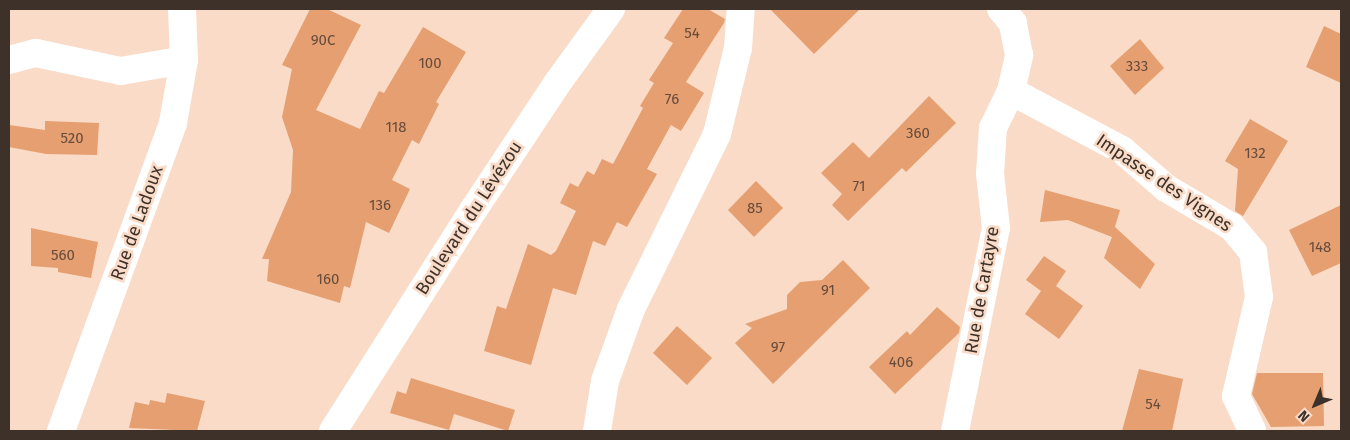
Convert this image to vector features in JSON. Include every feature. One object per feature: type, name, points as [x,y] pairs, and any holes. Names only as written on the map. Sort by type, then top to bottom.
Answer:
[{"type":"street","name":"Rue de Ladoux","points":[[61,431],[173,123],[184,60],[182,9]]},
{"type":"street","name":"Boulevard du Lévézou","points":[[333,431],[512,151],[612,9]]},
{"type":"street","points":[[598,431],[605,381],[631,309],[717,134],[738,48],[741,9]]},
{"type":"street","name":"Rue de Cartayre","points":[[955,431],[996,228],[990,174],[993,128],[1011,91],[1019,55],[1013,23],[1001,9]]},
{"type":"street","points":[[9,60],[36,53],[121,71],[184,60]]},
{"type":"street","name":"Impasse des Vignes","points":[[1011,91],[1122,150],[1166,188],[1232,227],[1253,252],[1260,297],[1236,396],[1252,431]]},
{"type":"building","points":[[310,9],[327,9],[361,25],[316,110],[360,129],[379,91],[384,93],[423,27],[466,52],[436,102],[439,104],[419,144],[412,140],[392,180],[410,189],[389,233],[366,222],[350,288],[344,286],[340,303],[267,281],[269,259],[262,259],[291,192],[293,150],[282,117],[292,69],[282,65]]},
{"type":"building","points":[[683,9],[708,9],[725,19],[724,23],[686,82],[704,93],[681,131],[671,125],[647,169],[657,174],[627,227],[617,222],[605,246],[593,241],[576,295],[553,288],[531,365],[484,351],[497,306],[506,309],[528,244],[551,255],[556,251],[576,211],[560,203],[570,183],[578,187],[587,171],[594,175],[602,159],[613,164],[643,108],[640,106],[654,83],[649,80],[673,43],[664,38]]},
{"type":"building","points":[[770,9],[860,9],[814,54]]},
{"type":"building","points":[[1324,26],[1341,34],[1341,83],[1306,67]]},
{"type":"building","points":[[1140,39],[1164,68],[1135,95],[1110,66]]},
{"type":"building","points":[[929,96],[956,123],[906,172],[902,168],[848,221],[832,205],[842,194],[821,173],[853,142],[869,158]]},
{"type":"building","points":[[1250,119],[1288,141],[1243,216],[1235,211],[1238,169],[1225,161]]},
{"type":"building","points":[[45,121],[99,123],[97,155],[46,154],[9,147],[9,125],[45,130]]},
{"type":"building","points":[[756,181],[783,208],[754,237],[728,210]]},
{"type":"building","points":[[1045,190],[1120,210],[1114,230],[1115,227],[1155,264],[1140,289],[1104,258],[1112,237],[1068,220],[1040,222]]},
{"type":"building","points":[[1341,205],[1341,263],[1312,276],[1289,230]]},
{"type":"building","points":[[31,228],[98,242],[91,278],[58,272],[58,268],[31,266]]},
{"type":"building","points":[[1044,256],[1066,271],[1056,286],[1083,306],[1059,339],[1025,314],[1041,291],[1026,280]]},
{"type":"building","points":[[843,260],[870,288],[773,384],[735,343],[752,328],[745,324],[787,309],[787,295],[800,282],[822,280]]},
{"type":"building","points":[[937,307],[960,327],[959,333],[895,394],[869,367],[907,331],[910,335]]},
{"type":"building","points":[[677,326],[712,358],[687,385],[653,353]]},
{"type":"building","points":[[1139,369],[1183,379],[1172,431],[1122,431]]},
{"type":"building","points":[[1257,373],[1323,373],[1324,426],[1271,427],[1252,394]]},
{"type":"building","points":[[411,378],[515,410],[508,431],[454,414],[449,430],[390,413],[397,391],[406,394]]},
{"type":"building","points":[[167,393],[205,401],[197,431],[129,428],[135,402],[149,405],[150,400],[165,403]]}]
